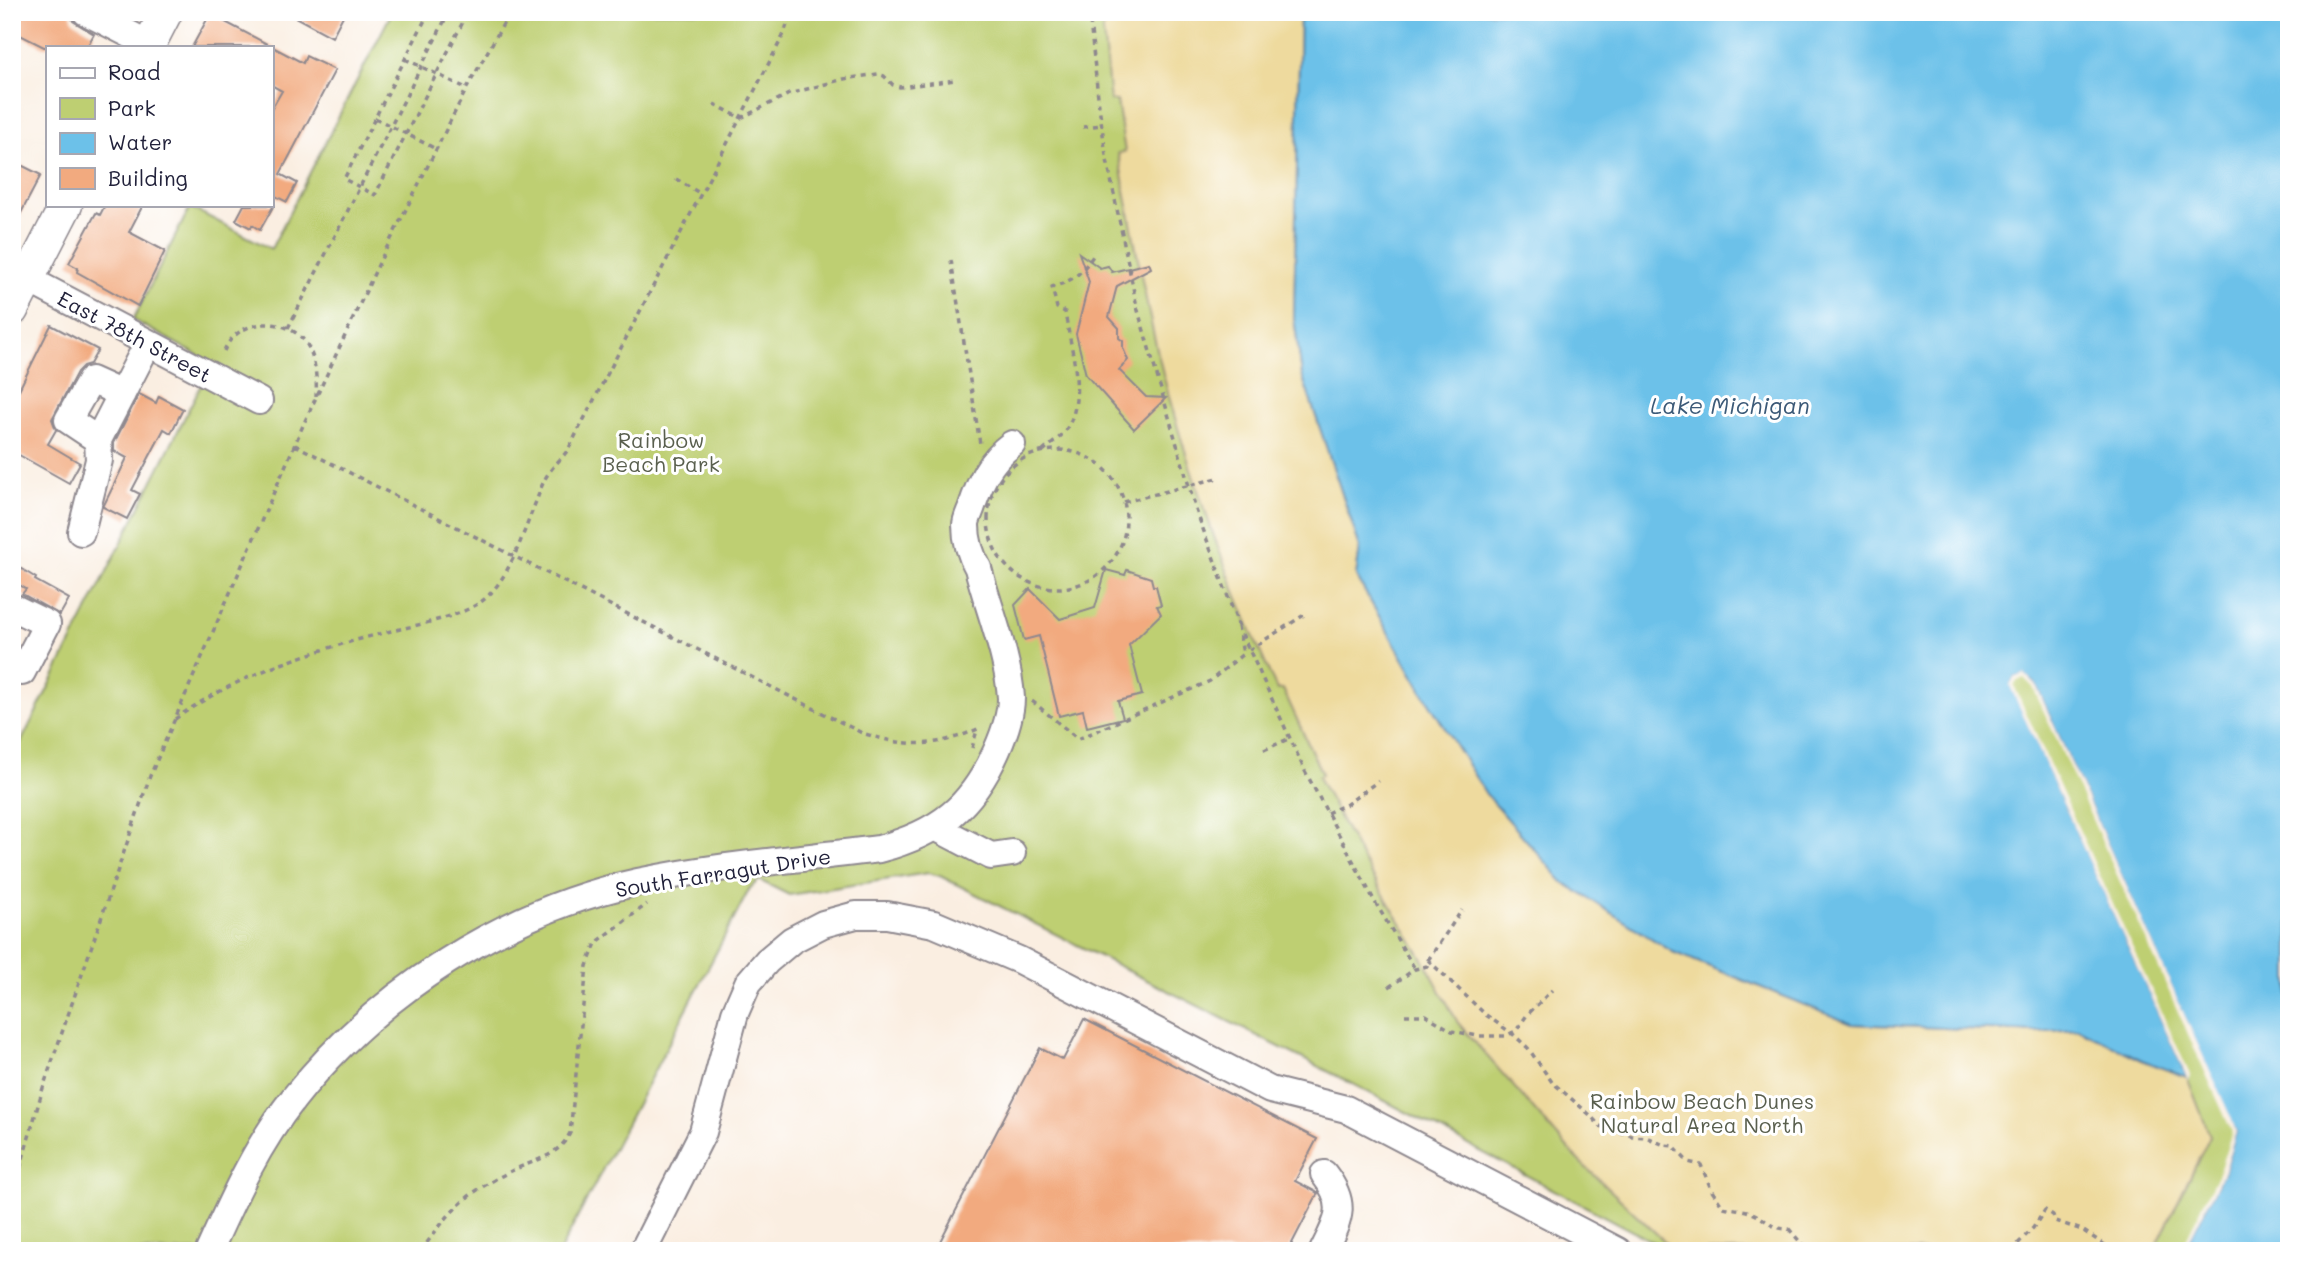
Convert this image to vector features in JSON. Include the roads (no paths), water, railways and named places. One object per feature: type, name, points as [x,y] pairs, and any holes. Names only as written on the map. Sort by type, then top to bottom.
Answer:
[{"type":"main road","points":[[149,46],[166,12]]},
{"type":"main road","points":[[12,310],[20,275],[65,206]]},
{"type":"street","points":[[86,12],[149,46]]},
{"type":"street","name":"East 78th Street","points":[[20,275],[259,401]]},
{"type":"street","points":[[80,532],[99,460],[98,440],[148,344]]},
{"type":"street","points":[[98,440],[68,420],[91,380],[122,394]]},
{"type":"street","name":"South Farragut Drive","points":[[209,1251],[246,1170],[293,1099],[343,1043],[362,1026],[392,1000],[453,959],[514,924],[559,904],[612,888],[676,875],[879,849],[903,843],[941,824],[970,797],[991,764],[1010,712],[1008,676],[978,568],[971,556],[966,523],[977,489],[990,480],[999,454],[1012,444]]},
{"type":"street","points":[[12,607],[47,624],[22,672],[12,667]]},
{"type":"street","points":[[643,1251],[703,1132],[735,1013],[748,983],[766,961],[792,940],[823,924],[856,915],[887,915],[934,924],[1019,960],[1270,1090],[1346,1109],[1618,1251]]},
{"type":"street","points":[[1323,1251],[1339,1218],[1339,1202],[1335,1188],[1324,1174]]},
{"type":"water","name":"Lake Michigan","points":[[1300,12],[2289,12],[2289,1251],[2184,1251],[2224,1171],[2236,1132],[2036,685],[2025,675],[2014,678],[2011,686],[2187,1077],[2142,1060],[2079,1029],[2034,1032],[1852,1024],[1673,952],[1563,882],[1486,794],[1422,691],[1356,576],[1360,547],[1302,375],[1294,318]]},
{"type":"park label","name":"Rainbow Beach Park","points":[[661,451]]},
{"type":"park label","name":"Rainbow Beach Dunes Natural Area North","points":[[1702,1112]]}]
